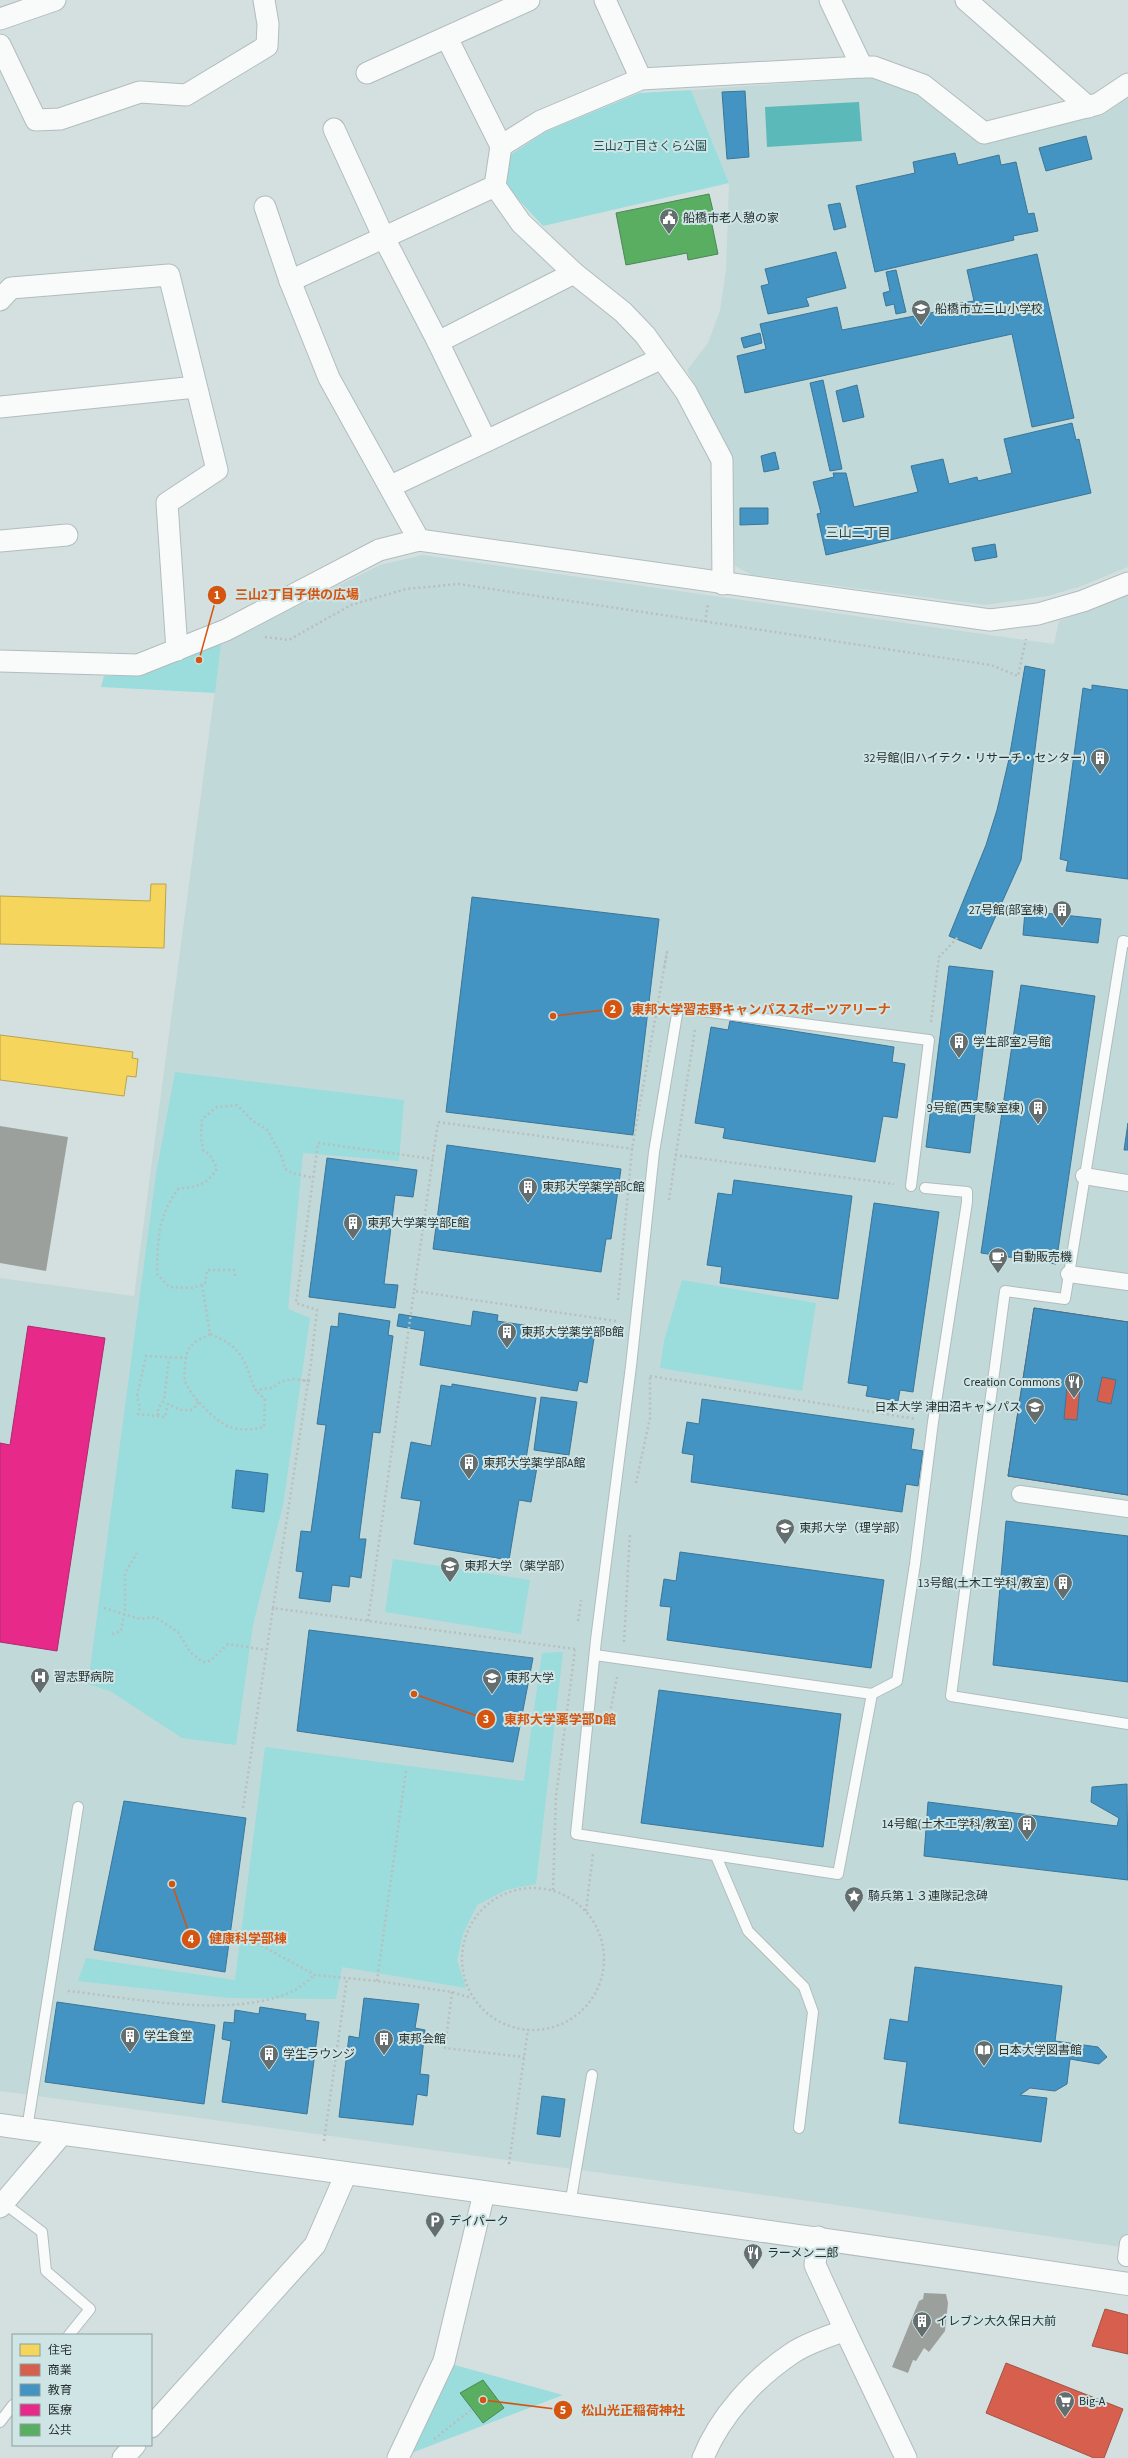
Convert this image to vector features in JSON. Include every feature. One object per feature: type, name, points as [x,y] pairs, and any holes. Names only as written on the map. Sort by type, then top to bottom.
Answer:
[{"type":"street","points":[[0,19],[56,0]]},
{"type":"street","points":[[0,45],[36,120],[60,119],[140,92],[186,95],[267,46],[268,24],[264,0]]},
{"type":"street","points":[[367,72],[447,38],[528,0]]},
{"type":"street","points":[[605,0],[641,79]]},
{"type":"street","points":[[830,0],[862,67]]},
{"type":"street","points":[[966,0],[1088,107]]},
{"type":"street","points":[[447,38],[502,146],[495,186],[521,223],[574,273],[623,312],[645,336],[686,392],[722,460],[722,584]]},
{"type":"street","points":[[502,146],[541,121],[641,79],[874,67],[923,85],[984,133],[1098,104],[1128,84]]},
{"type":"street","points":[[334,129],[384,238],[438,342],[486,441]]},
{"type":"street","points":[[290,281],[495,186]]},
{"type":"street","points":[[265,206],[290,281],[329,378],[391,486],[419,540]]},
{"type":"street","points":[[438,342],[574,273]]},
{"type":"street","points":[[0,300],[12,288],[169,275],[217,470],[167,503],[177,650]]},
{"type":"street","points":[[391,486],[662,358]]},
{"type":"street","points":[[0,408],[196,387]]},
{"type":"street","points":[[0,541],[67,535]]},
{"type":"street","points":[[0,661],[138,665],[226,630],[380,550],[419,540],[722,584],[990,620],[1038,614],[1083,601],[1128,583]]},
{"type":"street","points":[[1084,1176],[1128,1183]]},
{"type":"street","points":[[1069,1274],[1128,1282]]},
{"type":"street","points":[[1020,1494],[1128,1509]]},
{"type":"street","points":[[0,2125],[484,2194],[818,2237],[1128,2284]]},
{"type":"street","points":[[2,2205],[62,2134]]},
{"type":"street","points":[[152,2426],[315,2245],[346,2174]]},
{"type":"street","points":[[398,2458],[444,2361],[484,2194]]},
{"type":"street","points":[[818,2237],[815,2265],[844,2330],[906,2458]]},
{"type":"street","points":[[703,2458],[710,2441],[733,2406],[758,2381],[792,2353],[844,2330]]},
{"type":"street","points":[[123,2458],[133,2446]]},
{"type":"lane","points":[[1128,942],[1123,941],[1064,1299],[1004,1291],[951,1696],[1128,1724]]},
{"type":"lane","points":[[872,1694],[838,1874],[576,1834],[595,1655],[618,1484],[654,1152],[678,1008],[929,1040],[911,1186]]},
{"type":"lane","points":[[595,1655],[872,1694],[897,1681],[915,1564],[933,1422],[967,1192],[925,1188]]},
{"type":"lane","points":[[27,2129],[78,1807]]},
{"type":"lane","points":[[716,1856],[748,1930],[804,1987],[813,2012],[799,2128]]},
{"type":"lane","points":[[570,2205],[592,2075]]},
{"type":"lane","points":[[2,2205],[42,2232],[46,2271],[90,2309],[70,2334]]},
{"type":"lane","points":[[0,2422],[12,2406]]},
{"type":"path","points":[[262,637],[289,640],[351,605],[406,589],[459,584],[991,665],[1018,676],[1027,633]]},
{"type":"path","points":[[705,622],[708,603]]},
{"type":"path","points":[[929,1040],[939,957],[959,936]]},
{"type":"path","points":[[668,1204],[698,1011]]},
{"type":"path","points":[[235,1276],[234,1270],[207,1270],[205,1284],[192,1288],[169,1287],[157,1274],[158,1231],[167,1204],[179,1188],[190,1188],[211,1179],[217,1168],[210,1155],[203,1150],[201,1136],[202,1119],[217,1107],[237,1106],[253,1121],[270,1131],[272,1143],[284,1159],[284,1168],[292,1173],[313,1178]]},
{"type":"path","points":[[368,1621],[438,1122],[911,1186]]},
{"type":"path","points":[[243,1808],[266,1650],[309,1381],[317,1310],[296,1303],[318,1143],[433,1159]]},
{"type":"path","points":[[202,1285],[210,1334]]},
{"type":"path","points":[[414,1291],[616,1321]]},
{"type":"path","points":[[210,1334],[232,1343],[249,1368],[255,1390],[265,1399],[266,1414],[264,1427],[252,1430],[230,1427],[217,1419],[198,1400],[185,1381],[188,1350],[197,1340],[210,1334]]},
{"type":"path","points":[[187,1358],[146,1356],[137,1396],[140,1408],[138,1414],[165,1417],[168,1404],[180,1410],[191,1410],[196,1405],[198,1400]]},
{"type":"path","points":[[158,1417],[158,1408],[164,1401],[169,1358]]},
{"type":"path","points":[[634,1491],[650,1418],[650,1368]]},
{"type":"path","points":[[650,1376],[933,1422]]},
{"type":"path","points":[[255,1390],[272,1388],[280,1382],[292,1379],[309,1381]]},
{"type":"path","points":[[624,1646],[630,1529]]},
{"type":"path","points":[[112,1634],[121,1631],[125,1610],[125,1573],[137,1553]]},
{"type":"path","points":[[104,1608],[140,1619],[155,1617],[178,1632],[190,1652],[203,1662],[210,1661],[228,1644],[266,1650]]},
{"type":"path","points":[[273,1608],[575,1650]]},
{"type":"path","points":[[606,1728],[619,1669]]},
{"type":"path","points":[[377,1981],[406,1770]]},
{"type":"path","points":[[586,1911],[594,1846]]},
{"type":"path","points":[[235,1931],[315,1975],[377,1981],[452,1992],[471,1998],[498,2020],[528,2029],[542,2029],[566,2022],[584,2008],[598,1985],[603,1945],[594,1921],[575,1900],[552,1890],[526,1888],[494,1899],[475,1916],[468,1930],[465,1941],[461,1967],[471,1998]]},
{"type":"path","points":[[68,1991],[205,2006],[247,2004],[291,1992],[315,1975]]},
{"type":"path","points":[[324,2141],[347,1978]]},
{"type":"path","points":[[452,1992],[445,2048],[524,2057]]},
{"type":"path","points":[[509,2164],[528,2029]]},
{"type":"path","points":[[429,2443],[472,2409]]},
{"type":"shaded area","name":"船橋市立三山小学校","points":[[874,77],[918,93],[983,142],[1103,115],[1128,98],[1128,567],[1079,587],[1048,596],[986,605],[752,575],[735,566],[730,456],[687,370],[708,343],[720,310],[726,270],[729,183],[691,90]]},
{"type":"shaded area","points":[[859,102],[862,141],[767,147],[765,107]]},
{"type":"shaded area","name":"東邦大学","points":[[423,555],[1054,644],[1059,621],[1128,594],[1128,2248],[830,2204],[0,2091],[0,1278],[134,1296],[221,644],[380,565]]},
{"type":"green space","name":"三山2丁目さくら公園","points":[[691,90],[729,183],[543,226],[506,186],[507,157],[547,131],[639,93]]},
{"type":"green space","points":[[221,644],[215,693],[101,687],[104,676],[137,675]]},
{"type":"green space","points":[[175,1072],[404,1100],[399,1161],[303,1153],[288,1309],[310,1318],[283,1505],[253,1625],[236,1745],[182,1738],[110,1691],[88,1684],[156,1174]]},
{"type":"green space","points":[[682,1280],[816,1303],[802,1391],[660,1368],[664,1341]]},
{"type":"green space","points":[[393,1559],[530,1580],[521,1634],[385,1612]]},
{"type":"green space","points":[[563,1652],[536,1884],[506,1890],[477,1905],[463,1934],[457,1960],[466,1988],[342,1967],[336,1999],[228,1998],[78,1981],[86,1958],[235,1980],[265,1747],[524,1781],[542,1653]]},
{"type":"green space","points":[[451,2364],[563,2395],[406,2455]]},
{"type":"building: 住宅","points":[[151,884],[166,884],[164,948],[0,944],[0,896],[150,901]]},
{"type":"building: 住宅","points":[[0,1035],[133,1052],[132,1058],[138,1059],[136,1077],[127,1076],[124,1096],[0,1080]]},
{"type":"building: 商業","name":"Creation Commons","points":[[1034,1308],[1128,1322],[1128,1495],[1008,1476]]},
{"type":"building: 商業","points":[[1105,2309],[1128,2315],[1128,2354],[1092,2346]]},
{"type":"building: 商業","points":[[1006,2363],[1123,2409],[1104,2458],[1094,2458],[986,2413]]},
{"type":"building: 教育","points":[[745,91],[749,157],[727,159],[722,92]]},
{"type":"building: 教育","points":[[1086,136],[1092,159],[1046,171],[1039,148]]},
{"type":"building: 教育","points":[[955,153],[958,165],[999,155],[1001,165],[1016,162],[1028,214],[1034,213],[1038,231],[1013,236],[1014,240],[875,272],[856,186],[915,173],[913,162]]},
{"type":"building: 教育","points":[[840,203],[846,227],[834,230],[828,205]]},
{"type":"building: 教育","points":[[836,252],[846,288],[806,298],[809,306],[768,314],[761,286],[769,284],[765,269]]},
{"type":"building: 教育","points":[[1037,254],[1074,418],[1032,427],[1012,334],[745,393],[737,356],[766,349],[760,324],[837,307],[842,330],[961,307],[960,303],[974,301],[967,270]]},
{"type":"building: 教育","points":[[896,270],[906,312],[896,314],[894,304],[886,306],[883,293],[890,291],[886,272]]},
{"type":"building: 教育","points":[[760,333],[762,343],[744,348],[741,338]]},
{"type":"building: 教育","points":[[823,380],[842,469],[830,471],[810,383]]},
{"type":"building: 教育","points":[[857,385],[864,417],[843,422],[836,391]]},
{"type":"building: 教育","points":[[1072,423],[1076,440],[1079,439],[1091,493],[826,555],[817,514],[821,513],[813,482],[834,477],[833,473],[846,473],[854,507],[918,492],[911,466],[943,459],[949,484],[977,477],[978,481],[1012,473],[1004,439]]},
{"type":"building: 教育","points":[[775,452],[779,469],[764,472],[761,456]]},
{"type":"building: 教育","points":[[740,508],[768,508],[768,524],[740,525]]},
{"type":"building: 教育","points":[[995,544],[997,557],[975,561],[972,548]]},
{"type":"building: 教育","points":[[1025,666],[1045,670],[1021,860],[981,949],[949,936],[986,845],[997,810],[1009,759]]},
{"type":"building: 教育","name":"32号館(旧ハイテク・リサーチ・センター)","points":[[1092,685],[1128,690],[1128,879],[1066,871],[1068,861],[1060,859],[1083,688],[1092,690]]},
{"type":"building: 教育","points":[[472,897],[659,919],[633,1135],[446,1112]]},
{"type":"building: 教育","name":"27号館(部室棟)","points":[[1025,911],[1101,919],[1098,943],[1023,935]]},
{"type":"building: 教育","name":"学生部室2号館","points":[[949,966],[993,971],[970,1153],[926,1147]]},
{"type":"building: 教育","name":"9号館(西実験室棟)","points":[[1021,985],[1095,996],[1056,1264],[981,1253]]},
{"type":"building: 教育","points":[[730,1021],[894,1047],[892,1062],[905,1064],[897,1118],[883,1116],[875,1162],[723,1138],[725,1128],[695,1123],[711,1027],[728,1030]]},
{"type":"building: 教育","points":[[1128,1123],[1128,1150],[1124,1150]]},
{"type":"building: 教育","name":"東邦大学薬学部C館","points":[[447,1145],[621,1169],[611,1239],[606,1239],[601,1272],[433,1249]]},
{"type":"building: 教育","name":"東邦大学薬学部E館","points":[[327,1158],[417,1170],[413,1197],[395,1195],[384,1284],[398,1285],[395,1308],[309,1297]]},
{"type":"building: 教育","points":[[734,1180],[852,1196],[838,1299],[720,1283],[722,1267],[707,1265],[718,1193],[732,1195]]},
{"type":"building: 教育","points":[[874,1203],[939,1212],[913,1392],[900,1390],[898,1401],[866,1396],[868,1386],[848,1383]]},
{"type":"building: 教育","name":"Creation Commons","points":[[1034,1308],[1128,1322],[1128,1495],[1008,1476]],"holes":[[[1068,1374],[1081,1376],[1077,1420],[1064,1419]],[[1102,1377],[1116,1380],[1111,1404],[1097,1401]]]},
{"type":"building: 教育","name":"東邦大学薬学部B館","points":[[473,1311],[498,1315],[497,1321],[569,1332],[570,1328],[595,1332],[587,1383],[579,1381],[577,1391],[420,1365],[425,1331],[397,1326],[399,1314],[471,1326]]},
{"type":"building: 教育","points":[[339,1313],[390,1321],[388,1335],[393,1336],[380,1433],[373,1432],[359,1539],[366,1539],[361,1578],[350,1576],[349,1587],[332,1585],[330,1602],[299,1598],[303,1572],[296,1571],[301,1531],[311,1532],[326,1425],[317,1424],[331,1326],[338,1327]]},
{"type":"building: 教育","name":"東邦大学薬学部A館","points":[[452,1384],[536,1398],[526,1459],[538,1461],[531,1502],[519,1500],[509,1560],[414,1544],[421,1501],[401,1498],[411,1442],[431,1446],[441,1385],[452,1387]]},
{"type":"building: 教育","points":[[541,1397],[577,1402],[569,1455],[534,1450]]},
{"type":"building: 教育","points":[[702,1399],[914,1429],[911,1449],[923,1451],[918,1486],[906,1484],[902,1512],[691,1482],[694,1455],[682,1453],[687,1422],[699,1424]]},
{"type":"building: 教育","points":[[236,1470],[268,1474],[264,1512],[232,1508]]},
{"type":"building: 教育","name":"13号館(土木工学科/教室)","points":[[1006,1521],[1128,1536],[1128,1682],[993,1665]]},
{"type":"building: 教育","name":"東邦大学（理学部）","points":[[680,1552],[884,1580],[871,1668],[667,1640],[671,1607],[660,1606],[664,1579],[676,1581]]},
{"type":"building: 教育","points":[[309,1630],[533,1658],[513,1762],[297,1731]]},
{"type":"building: 教育","points":[[659,1690],[841,1714],[823,1847],[641,1823]]},
{"type":"building: 教育","name":"14号館(土木工学科/教室)","points":[[1127,1784],[1128,1880],[924,1856],[928,1802],[1117,1826],[1119,1818],[1091,1802],[1092,1787]]},
{"type":"building: 教育","points":[[124,1801],[246,1818],[225,1972],[94,1950]]},
{"type":"building: 教育","points":[[915,1967],[1062,1986],[1055,2041],[1098,2047],[1107,2057],[1099,2064],[1070,2059],[1067,2084],[1055,2091],[1030,2088],[1020,2095],[1047,2098],[1041,2142],[899,2123],[907,2062],[884,2059],[890,2019],[908,2022]]},
{"type":"building: 教育","name":"東邦会館","points":[[364,1998],[419,2004],[415,2028],[425,2030],[420,2074],[429,2075],[427,2096],[417,2094],[413,2125],[339,2117],[349,2036],[359,2038]]},
{"type":"building: 教育","name":"学生食堂","points":[[57,2002],[215,2025],[204,2104],[45,2082]]},
{"type":"building: 教育","name":"学生ラウンジ","points":[[260,2007],[306,2014],[305,2020],[319,2022],[307,2114],[222,2102],[231,2041],[222,2039],[224,2022],[234,2023],[235,2010],[259,2014]]},
{"type":"building: 教育","points":[[542,2096],[565,2099],[560,2137],[537,2134]]},
{"type":"building: 医療","points":[[28,1326],[105,1338],[57,1651],[0,1642],[0,1443],[10,1445]]},
{"type":"building: 公共","points":[[709,194],[714,215],[710,215],[718,254],[688,260],[687,253],[626,265],[616,213]]},
{"type":"building: 公共","points":[[483,2380],[504,2408],[483,2423],[460,2393]]},
{"type":"building: その他","points":[[0,1126],[68,1137],[46,1271],[0,1263]]},
{"type":"building: その他","name":"イレブン大久保日大前","points":[[924,2293],[946,2294],[948,2303],[945,2331],[929,2352],[924,2348],[916,2361],[913,2360],[908,2373],[892,2367],[919,2301],[923,2299]]},
{"type":"place","name":"船橋市老人憩の家","points":[[669,235]]},
{"type":"place","name":"船橋市立三山小学校","points":[[921,326]]},
{"type":"place","name":"三山2丁目子供の広場","points":[[199,660]]},
{"type":"place","name":"32号館(旧ハイテク・リサーチ・センター)","points":[[1100,775]]},
{"type":"place","name":"27号館(部室棟)","points":[[1062,927]]},
{"type":"place","name":"東邦大学習志野キャンパススポーツアリーナ","points":[[553,1016]]},
{"type":"place","name":"学生部室2号館","points":[[959,1059]]},
{"type":"place","name":"9号館(西実験室棟)","points":[[1038,1125]]},
{"type":"place","name":"東邦大学薬学部C館","points":[[528,1204]]},
{"type":"place","name":"東邦大学薬学部E館","points":[[353,1240]]},
{"type":"place","name":"自動販売機","points":[[998,1274]]},
{"type":"place","name":"東邦大学薬学部B館","points":[[507,1349]]},
{"type":"place","name":"Creation Commons","points":[[1074,1399]]},
{"type":"place","name":"日本大学 津田沼キャンパス","points":[[1035,1424]]},
{"type":"place","name":"東邦大学薬学部A館","points":[[469,1480]]},
{"type":"place","name":"東邦大学（理学部）","points":[[785,1545]]},
{"type":"place","name":"東邦大学（薬学部）","points":[[450,1583]]},
{"type":"place","name":"13号館(土木工学科/教室)","points":[[1063,1600]]},
{"type":"place","name":"習志野病院","points":[[40,1694]]},
{"type":"place","name":"東邦大学薬学部D館","points":[[414,1694]]},
{"type":"place","name":"東邦大学","points":[[492,1695]]},
{"type":"place","name":"14号館(土木工学科/教室)","points":[[1027,1841]]},
{"type":"place","name":"健康科学部棟","points":[[172,1884]]},
{"type":"place","name":"騎兵第１３連隊記念碑","points":[[854,1913]]},
{"type":"place","name":"学生食堂","points":[[130,2053]]},
{"type":"place","name":"東邦会館","points":[[384,2056]]},
{"type":"place","name":"日本大学図書館","points":[[984,2067]]},
{"type":"place","name":"学生ラウンジ","points":[[269,2071]]},
{"type":"place","name":"デイパーク","points":[[435,2238]]},
{"type":"place","name":"ラーメン二郎","points":[[753,2270]]},
{"type":"place","name":"イレブン大久保日大前","points":[[922,2338]]},
{"type":"place","name":"松山光正稲荷神社","points":[[483,2400]]},
{"type":"place","name":"Big-A","points":[[1065,2418]]},
{"type":"district","name":"三山二丁目","points":[[858,532]]}]
